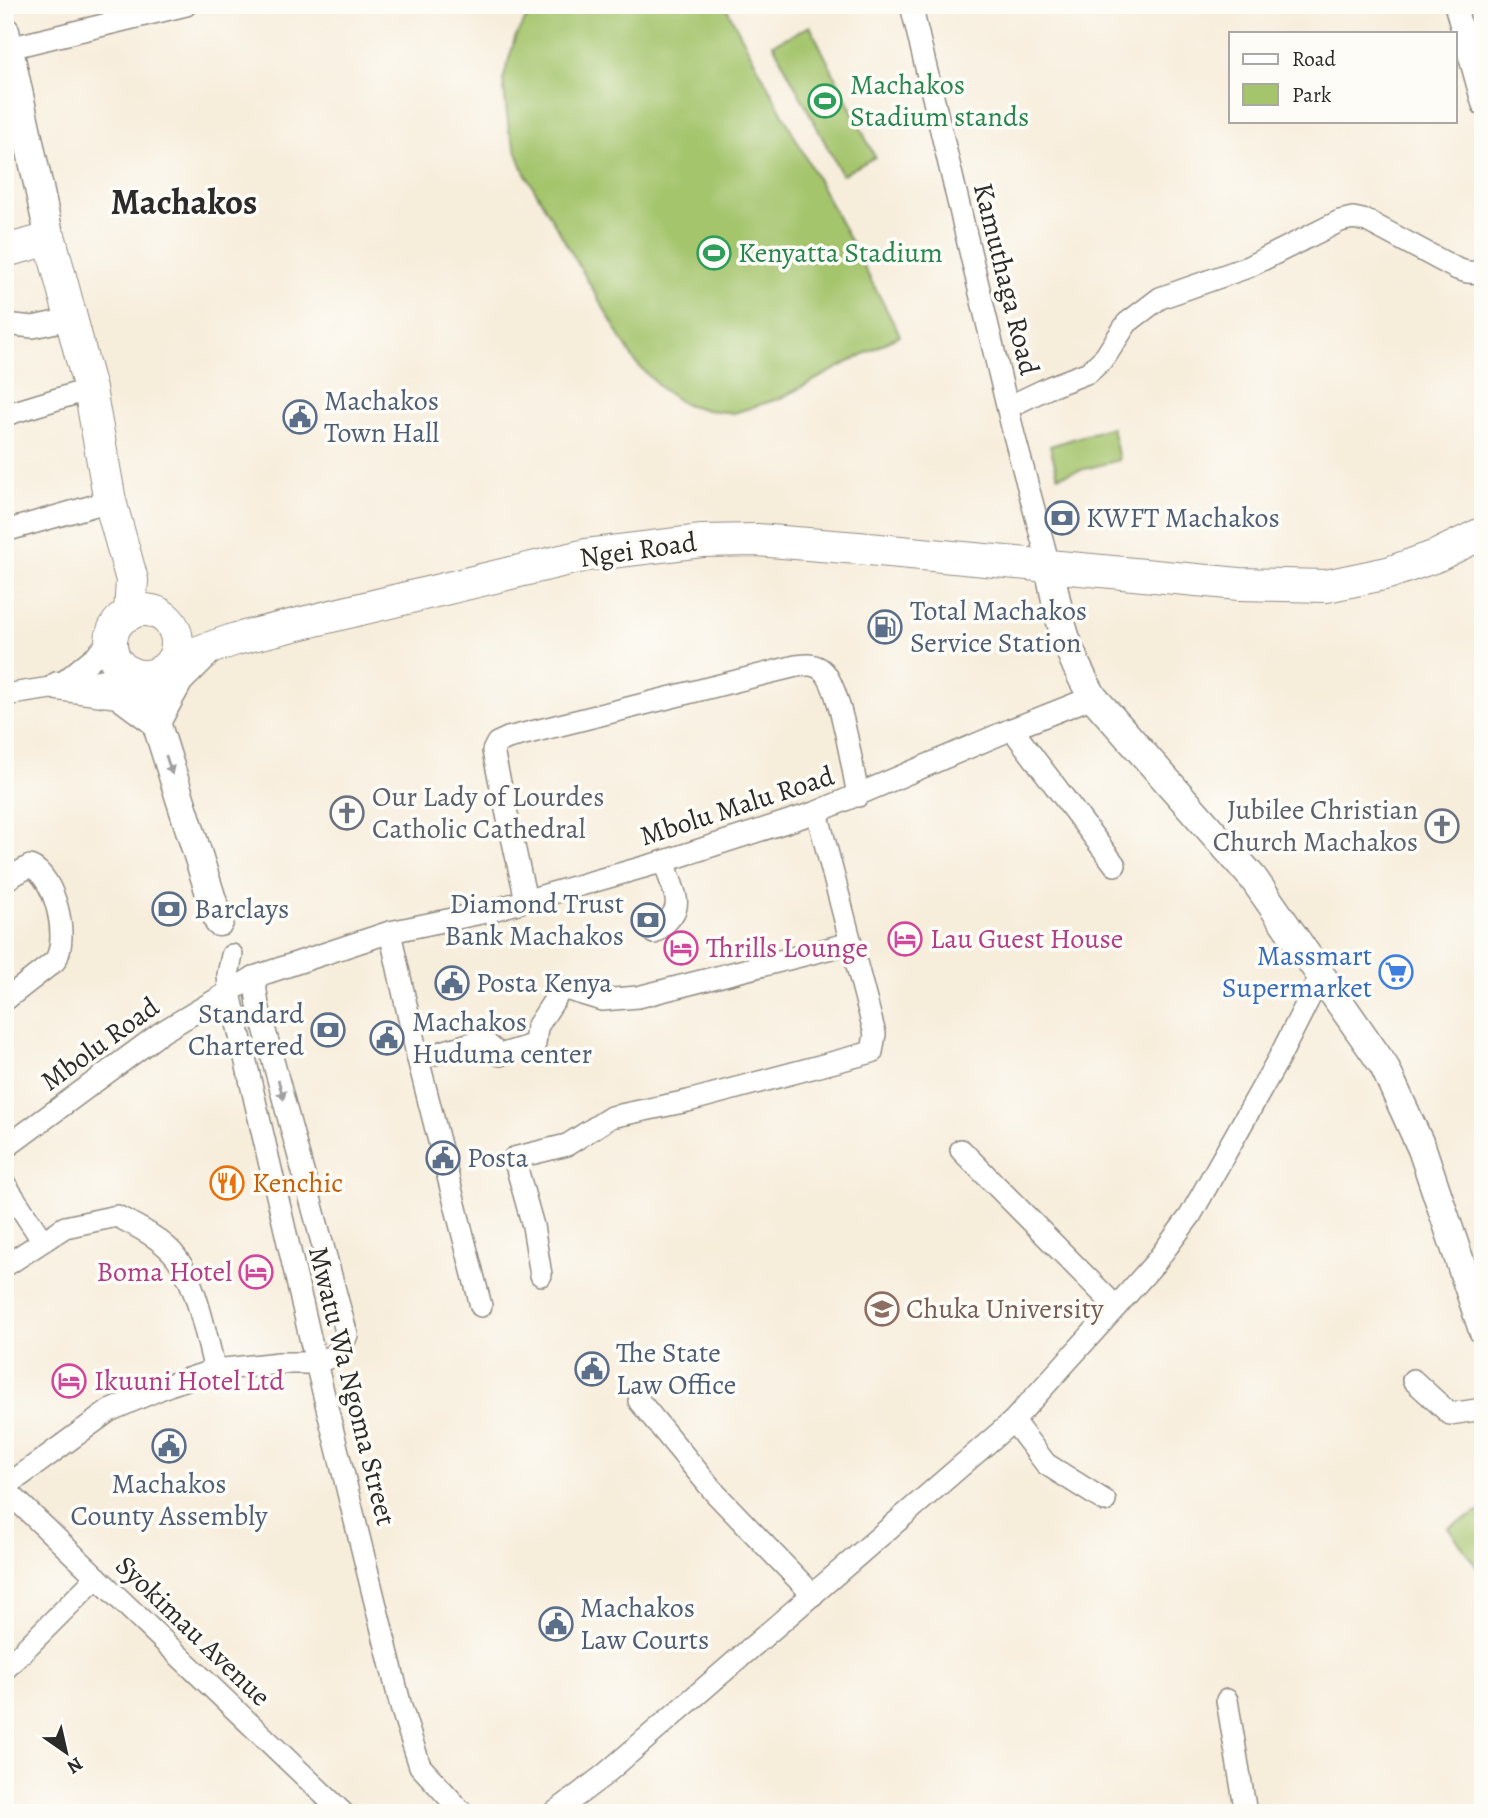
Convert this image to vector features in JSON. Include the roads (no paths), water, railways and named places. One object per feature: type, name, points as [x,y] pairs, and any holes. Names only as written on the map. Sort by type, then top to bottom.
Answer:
[{"type":"highway","points":[[5,251],[50,239],[90,389],[110,501],[132,580],[149,613],[171,624],[176,633],[177,643],[151,670],[121,668],[116,661],[111,650],[114,628],[121,620],[149,613],[225,642]]},
{"type":"highway","name":"Ngei Road","points":[[151,670],[225,642],[586,555],[702,541],[769,541],[1239,584],[1326,586],[1388,572],[1436,556],[1483,533]]},
{"type":"main road","points":[[7,39],[50,239]]},
{"type":"main road","points":[[1049,565],[1066,645],[1078,673],[1093,697],[1245,868],[1370,1044],[1395,1086],[1422,1149],[1483,1330]]},
{"type":"main road","points":[[156,722],[179,680],[225,642]]},
{"type":"main road","points":[[151,670],[156,722],[219,922]]},
{"type":"main road","points":[[58,686],[118,694],[156,722]]},
{"type":"street","points":[[7,39],[186,5]]},
{"type":"street","name":"Kamuthaga Road","points":[[911,5],[1049,565]]},
{"type":"street","points":[[1455,5],[1483,105]]},
{"type":"street","points":[[1008,407],[1089,372],[1105,357],[1127,323],[1160,298],[1248,267],[1340,221],[1353,218],[1367,221],[1457,269],[1483,273]]},
{"type":"street","points":[[5,324],[33,327],[70,319]]},
{"type":"street","points":[[5,415],[90,389]]},
{"type":"street","points":[[5,531],[110,501]]},
{"type":"street","points":[[58,686],[100,652],[111,639]]},
{"type":"street","points":[[526,900],[492,751],[497,743],[508,738],[783,669],[811,665],[820,667],[832,683],[858,796]]},
{"type":"street","points":[[5,695],[151,670]]},
{"type":"street","name":"Mbolu Malu Road","points":[[229,989],[254,977],[390,932],[486,912],[665,861],[817,812],[1093,697]]},
{"type":"street","points":[[1012,729],[1115,865]]},
{"type":"street","points":[[541,1275],[533,1226],[514,1158],[567,1145],[589,1132],[596,1124],[611,1117],[688,1101],[872,1052],[875,1034],[817,812]]},
{"type":"street","points":[[654,933],[672,919],[677,909],[676,896],[665,861]]},
{"type":"street","points":[[5,880],[30,866],[42,874],[58,908],[62,944],[55,961],[5,1000]]},
{"type":"street","points":[[219,922],[232,955],[254,977]]},
{"type":"street","points":[[390,932],[418,1059],[481,1306]]},
{"type":"street","points":[[418,1059],[482,1040],[500,1055],[535,1044],[537,1027],[562,988],[602,1000],[638,997],[851,943]]},
{"type":"street","name":"Mwatu Wa Ngoma Street","points":[[232,955],[228,975],[229,989],[316,1363],[405,1719],[420,1766],[463,1813]]},
{"type":"street","points":[[554,1813],[603,1776],[1013,1421],[1156,1263],[1190,1216],[1279,1058],[1321,975]]},
{"type":"street","name":"Mwatu Wa Ngoma Street","points":[[254,977],[258,1004],[347,1335],[342,1347],[333,1356],[316,1363]]},
{"type":"street","name":"Mbolu Road","points":[[5,1148],[162,1032],[229,989]]},
{"type":"street","points":[[961,1150],[1116,1307]]},
{"type":"street","points":[[5,1184],[42,1240]]},
{"type":"street","points":[[5,1266],[65,1227],[117,1216],[164,1245],[181,1265],[189,1281],[215,1370]]},
{"type":"street","points":[[5,1488],[109,1411],[169,1385],[215,1370],[279,1363],[316,1363]]},
{"type":"street","points":[[1413,1380],[1451,1414],[1483,1409]]},
{"type":"street","points":[[639,1401],[716,1494],[813,1595]]},
{"type":"street","points":[[1013,1421],[1046,1464],[1105,1501]]},
{"type":"street","name":"Syokimau Avenue","points":[[5,1488],[343,1813]]},
{"type":"street","points":[[5,1669],[97,1577]]},
{"type":"street","points":[[1227,1700],[1246,1813]]},
{"type":"place","name":"Machakos Stadium stands","points":[[825,101]]},
{"type":"place","name":"Kenyatta Stadium","points":[[714,253]]},
{"type":"place","name":"Machakos Town Hall","points":[[300,417]]},
{"type":"place","name":"KWFT Machakos","points":[[1062,518]]},
{"type":"place","name":"Total Machakos Service Station","points":[[885,627]]},
{"type":"place","name":"Our Lady of Lourdes Catholic Cathedral","points":[[347,813]]},
{"type":"place","name":"Jubilee Christian Church Machakos","points":[[1442,826]]},
{"type":"place","name":"Barclays","points":[[169,909]]},
{"type":"place","name":"Diamond Trust Bank Machakos","points":[[648,920]]},
{"type":"place","name":"Lau Guest House","points":[[905,939]]},
{"type":"place","name":"Thrills Lounge","points":[[681,948]]},
{"type":"place","name":"Massmart Supermarket","points":[[1396,972]]},
{"type":"place","name":"Posta Kenya","points":[[452,983]]},
{"type":"place","name":"Standard Chartered","points":[[328,1030]]},
{"type":"place","name":"Machakos Huduma center","points":[[387,1038]]},
{"type":"place","name":"Posta","points":[[443,1158]]},
{"type":"place","name":"Kenchic","points":[[227,1183]]},
{"type":"place","name":"Boma Hotel","points":[[256,1272]]},
{"type":"place","name":"Chuka University","points":[[882,1309]]},
{"type":"place","name":"The State Law Office","points":[[592,1369]]},
{"type":"place","name":"Ikuuni Hotel Ltd","points":[[69,1381]]},
{"type":"place","name":"Machakos County Assembly","points":[[169,1446]]},
{"type":"place","name":"Machakos Law Courts","points":[[556,1624]]},
{"type":"district","name":"Machakos","points":[[184,202]]}]
